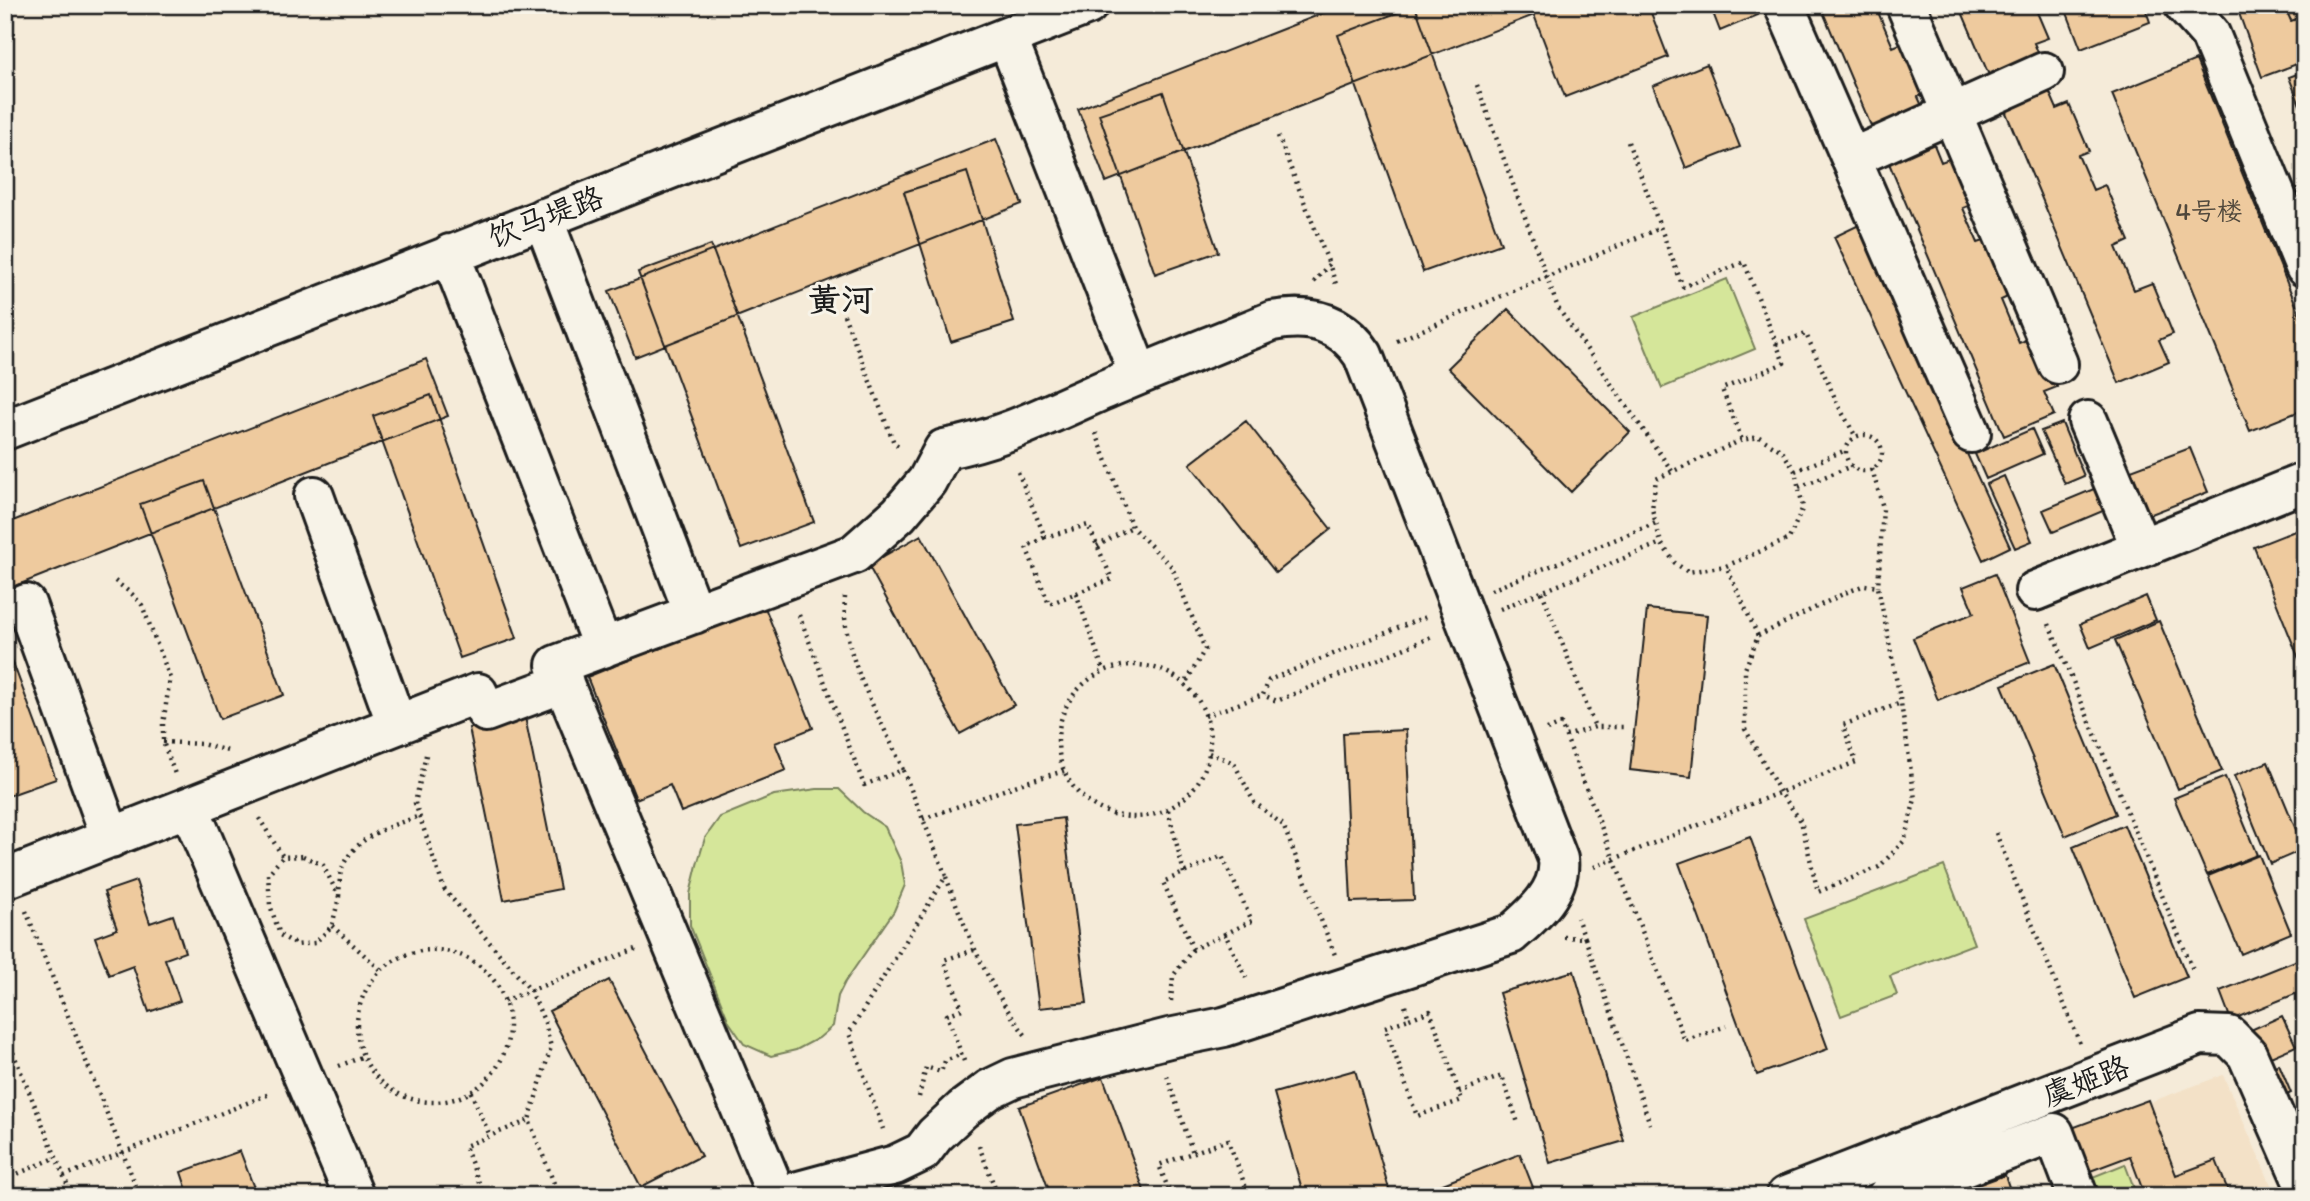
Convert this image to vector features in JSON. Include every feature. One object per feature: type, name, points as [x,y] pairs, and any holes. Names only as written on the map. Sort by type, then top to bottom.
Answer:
[{"type":"street","name":"饮马堤路","points":[[5,430],[1088,5]]},
{"type":"street","points":[[1784,5],[1971,433]]},
{"type":"street","points":[[1906,5],[2057,364]]},
{"type":"street","points":[[2184,5],[2210,34],[2305,267]]},
{"type":"street","points":[[1007,37],[1139,375]]},
{"type":"street","points":[[1852,158],[2044,72]]},
{"type":"street","points":[[543,218],[694,614]]},
{"type":"street","points":[[450,254],[603,648]]},
{"type":"street","points":[[1314,319],[1352,338],[1363,355],[1558,859],[1560,874],[1548,897],[1531,917],[1511,934],[1224,1027],[1013,1078],[990,1089],[959,1112],[936,1135],[901,1180],[778,1196],[556,665],[854,554],[900,514],[927,481],[943,449],[1032,422],[1272,321],[1314,319]]},
{"type":"street","points":[[2088,421],[2141,548]]},
{"type":"street","points":[[2035,591],[2305,482]]},
{"type":"street","points":[[314,496],[407,721]]},
{"type":"street","points":[[26,604],[111,838]]},
{"type":"street","points":[[9,877],[478,693],[486,712],[564,683]]},
{"type":"street","points":[[189,807],[354,1196]]},
{"type":"street","name":"虞姬路","points":[[1786,1196],[2200,1035],[2229,1036],[2247,1054],[2305,1186]]},
{"type":"street","points":[[1899,1194],[2054,1133],[2078,1196]]},
{"type":"path","points":[[1477,85],[1558,308],[1672,471]]},
{"type":"path","points":[[1278,136],[1329,264]]},
{"type":"path","points":[[1628,142],[1683,287],[1744,262],[1784,363],[1722,389],[1742,440]]},
{"type":"path","points":[[1363,355],[1660,228]]},
{"type":"path","points":[[844,315],[894,443],[908,452],[943,449]]},
{"type":"path","points":[[1776,344],[1807,334],[1839,407],[1856,437]]},
{"type":"path","points":[[1083,399],[1132,527],[1172,567],[1205,649],[1185,684]]},
{"type":"path","points":[[1759,437],[1782,451],[1795,471],[1803,507],[1789,539],[1726,566],[1688,572],[1675,564],[1661,543],[1652,509],[1656,479],[1742,440],[1759,437]]},
{"type":"path","points":[[1856,437],[1874,438],[1881,448],[1880,460],[1872,469],[1862,471],[1848,462],[1846,450],[1851,440],[1856,437]]},
{"type":"path","points":[[1795,471],[1846,450]]},
{"type":"path","points":[[1799,487],[1852,466]]},
{"type":"path","points":[[1872,469],[1883,508],[1878,587],[1901,703],[1915,799],[1905,841],[1879,867],[1818,892],[1801,821],[1780,792],[1745,729],[1745,669],[1758,636],[1855,589],[1865,585],[1878,587]]},
{"type":"path","points":[[1018,472],[1045,537]]},
{"type":"path","points":[[1088,525],[1112,579],[1049,604],[1026,547],[1045,537],[1088,525]]},
{"type":"path","points":[[1097,546],[1132,527]]},
{"type":"path","points":[[854,554],[846,580],[844,608],[850,646],[859,676],[889,736],[984,971],[1016,1023],[1051,1068]]},
{"type":"path","points":[[1726,566],[1758,636]]},
{"type":"path","points":[[786,581],[864,785],[903,770]]},
{"type":"path","points":[[115,582],[142,605],[170,678],[163,742],[189,807]]},
{"type":"path","points":[[2035,591],[2194,972]]},
{"type":"path","points":[[1542,592],[1595,727]]},
{"type":"path","points":[[1076,593],[1104,672]]},
{"type":"path","points":[[1138,665],[1164,671],[1185,684],[1201,705],[1209,728],[1209,752],[1202,776],[1187,796],[1168,810],[1144,817],[1119,816],[1096,807],[1077,792],[1064,771],[1058,746],[1061,720],[1072,697],[1090,679],[1113,668],[1138,665]]},
{"type":"path","points":[[1205,716],[1263,695]]},
{"type":"path","points":[[1560,874],[1581,872],[1856,762],[1843,725],[1901,703]]},
{"type":"path","points":[[407,721],[428,747],[415,803],[444,890],[531,991],[545,1023],[551,1047],[529,1120],[558,1196]]},
{"type":"path","points":[[1513,743],[1561,724],[1685,1041],[1726,1026]]},
{"type":"path","points":[[1566,736],[1595,727],[1623,727]]},
{"type":"path","points":[[1209,752],[1234,763],[1254,802],[1283,825],[1348,987]]},
{"type":"path","points":[[923,819],[1064,771]]},
{"type":"path","points":[[240,787],[283,857]]},
{"type":"path","points":[[1168,810],[1184,873]]},
{"type":"path","points":[[339,897],[323,865],[303,856],[283,857],[268,874],[270,905],[280,935],[297,945],[315,943],[332,926],[339,897],[341,869],[355,847],[392,825],[420,816]]},
{"type":"path","points":[[1996,833],[2094,1078]]},
{"type":"path","points":[[1193,949],[1163,882],[1222,856],[1252,921],[1193,949],[1173,976],[1162,1040],[1193,1153]]},
{"type":"path","points":[[901,1180],[849,1033],[946,876]]},
{"type":"path","points":[[9,877],[140,1196]]},
{"type":"path","points":[[332,926],[381,970]]},
{"type":"path","points":[[1225,934],[1246,978]]},
{"type":"path","points":[[504,1001],[669,936]]},
{"type":"path","points":[[1586,939],[1650,1124]]},
{"type":"path","points":[[443,950],[467,957],[486,972],[501,992],[504,1001],[508,1014],[508,1039],[501,1062],[486,1081],[464,1096],[438,1103],[412,1100],[388,1088],[370,1069],[359,1045],[356,1018],[363,993],[381,970],[396,958],[419,951],[443,950]]},
{"type":"path","points":[[974,950],[944,960],[962,1009],[947,1015],[968,1074],[990,1089]]},
{"type":"path","points":[[1393,973],[1409,1019]]},
{"type":"path","points":[[1430,1011],[1462,1100],[1417,1116],[1385,1027],[1409,1019],[1430,1011]]},
{"type":"path","points":[[5,1033],[72,1196]]},
{"type":"path","points":[[64,1176],[364,1056]]},
{"type":"path","points":[[1459,1092],[1502,1076],[1518,1123]]},
{"type":"path","points":[[471,1092],[490,1136]]},
{"type":"path","points":[[959,1112],[971,1126],[998,1196]]},
{"type":"path","points":[[484,1196],[465,1146],[529,1120]]},
{"type":"path","points":[[1171,1196],[1160,1165],[1228,1140],[1249,1196]]},
{"type":"path","points":[[5,1179],[55,1158]]},
{"type":"shaded area","points":[[2223,1075],[2276,1196],[2087,1196],[2064,1134]]},
{"type":"green space","points":[[1727,279],[1755,349],[1662,388],[1633,317]]},
{"type":"green space","points":[[839,789],[863,812],[885,827],[901,862],[905,885],[894,911],[845,982],[838,996],[833,1026],[819,1038],[796,1050],[771,1056],[744,1044],[729,1022],[690,925],[690,894],[705,838],[720,817],[774,795]]},
{"type":"green space","points":[[1944,866],[1974,944],[1890,976],[1897,995],[1841,1016],[1804,919]]},
{"type":"green space","points":[[2125,1164],[2137,1196],[2091,1196],[2085,1180]]},
{"type":"building","points":[[1344,5],[1648,5],[1668,57],[1565,97],[1534,15],[1106,182],[1078,109]]},
{"type":"building","points":[[1710,5],[1754,5],[1758,15],[1720,31]]},
{"type":"building","points":[[1820,5],[1875,5],[1893,47],[1910,40],[1931,91],[1918,97],[1928,119],[1877,140]]},
{"type":"building","points":[[1959,5],[2034,5],[2048,38],[2034,43],[2044,66],[1994,87]]},
{"type":"building","points":[[2064,5],[2144,5],[2150,22],[2081,49]]},
{"type":"building","points":[[2236,5],[2284,5],[2291,21],[2305,16],[2305,61],[2262,77]]},
{"type":"building","points":[[2305,5],[2305,16],[2291,21],[2285,7]]},
{"type":"building","points":[[1415,6],[1501,244],[1423,272],[1338,35]]},
{"type":"building","points":[[2196,60],[2305,327],[2305,409],[2250,431],[2112,94]]},
{"type":"building","points":[[1707,64],[1740,147],[1686,168],[1653,86]]},
{"type":"building","points":[[2305,71],[2305,118],[2289,77]]},
{"type":"building","points":[[2043,77],[2057,109],[2069,104],[2089,151],[2078,155],[2093,190],[2105,185],[2129,241],[2116,247],[2134,290],[2152,283],[2173,334],[2159,340],[2169,362],[2119,383],[1999,96]]},
{"type":"building","points":[[1163,92],[1218,252],[1155,274],[1099,114]]},
{"type":"building","points":[[1928,130],[1941,162],[1954,157],[1973,204],[1963,208],[1978,243],[1990,239],[2014,294],[2001,300],[2019,343],[2036,336],[2057,387],[2044,392],[2054,415],[2004,436],[1883,149]]},
{"type":"building","points":[[996,139],[1022,204],[635,357],[609,291]]},
{"type":"building","points":[[967,172],[1014,322],[951,342],[904,192]]},
{"type":"building","points":[[1861,224],[2010,547],[1983,560],[1834,237]]},
{"type":"building","points":[[711,245],[814,522],[741,549],[638,272]]},
{"type":"building","points":[[1508,309],[1630,432],[1571,492],[1448,368]]},
{"type":"building","points":[[426,359],[448,416],[5,590],[5,524]]},
{"type":"building","points":[[431,395],[517,638],[460,658],[373,416]]},
{"type":"building","points":[[1246,421],[1331,529],[1276,573],[1190,464]]},
{"type":"building","points":[[2062,423],[2084,476],[2065,484],[2041,431]]},
{"type":"building","points":[[2032,429],[2043,454],[1986,479],[1975,454]]},
{"type":"building","points":[[2190,448],[2208,492],[2149,515],[2131,470]]},
{"type":"building","points":[[2004,476],[2032,541],[2015,548],[1986,484]]},
{"type":"building","points":[[204,481],[284,695],[220,719],[140,504]]},
{"type":"building","points":[[2101,486],[2110,508],[2053,532],[2043,510]]},
{"type":"building","points":[[2305,527],[2305,674],[2254,547]]},
{"type":"building","points":[[921,535],[1014,705],[960,734],[868,565]]},
{"type":"building","points":[[1995,574],[2030,662],[1938,700],[1913,638],[1974,613],[1963,587]]},
{"type":"building","points":[[2146,596],[2156,620],[2090,648],[2080,624]]},
{"type":"building","points":[[764,605],[813,728],[775,743],[786,770],[681,812],[670,785],[636,799],[587,677]]},
{"type":"building","points":[[1647,609],[1707,615],[1691,777],[1630,770]]},
{"type":"building","points":[[2159,621],[2222,771],[2178,789],[2115,640]]},
{"type":"building","points":[[5,641],[56,779],[5,797]]},
{"type":"building","points":[[2054,664],[2116,814],[2065,836],[2002,685]]},
{"type":"building","points":[[525,717],[560,889],[504,900],[469,728]]},
{"type":"building","points":[[1406,730],[1414,900],[1351,902],[1343,733]]},
{"type":"building","points":[[2268,762],[2304,849],[2270,864],[2234,776]]},
{"type":"building","points":[[2225,777],[2257,855],[2207,875],[2174,798]]},
{"type":"building","points":[[1063,818],[1087,1003],[1039,1008],[1015,824]]},
{"type":"building","points":[[2124,825],[2187,977],[2135,998],[2073,847]]},
{"type":"building","points":[[1750,837],[1828,1049],[1757,1075],[1679,863]]},
{"type":"building","points":[[2259,855],[2291,933],[2241,954],[2208,876]]},
{"type":"building","points":[[136,881],[150,923],[173,915],[185,952],[165,959],[180,1001],[149,1012],[133,966],[109,975],[95,937],[117,929],[104,892]]},
{"type":"building","points":[[2305,957],[2305,990],[2231,1020],[2220,991]]},
{"type":"building","points":[[1574,971],[1624,1141],[1550,1163],[1499,993]]},
{"type":"building","points":[[609,980],[701,1156],[641,1187],[549,1011]]},
{"type":"building","points":[[2282,1016],[2296,1046],[2257,1063],[2244,1033]]},
{"type":"building","points":[[2279,1064],[2291,1093],[2279,1099],[2266,1070]]},
{"type":"building","points":[[1355,1070],[1391,1196],[1304,1196],[1274,1093]]},
{"type":"building","points":[[1103,1077],[1146,1196],[1051,1196],[1019,1107]]},
{"type":"building","points":[[2148,1100],[2176,1175],[2216,1160],[2230,1196],[2145,1196],[2130,1156],[2085,1173],[2069,1129]]},
{"type":"building","points":[[240,1151],[257,1196],[189,1196],[181,1172]]},
{"type":"building","points":[[1520,1154],[1536,1195],[1417,1194]]},
{"type":"building","points":[[2005,1175],[2012,1196],[1963,1196],[1961,1191]]},
{"type":"district","name":"黄河","points":[[841,299]]}]
